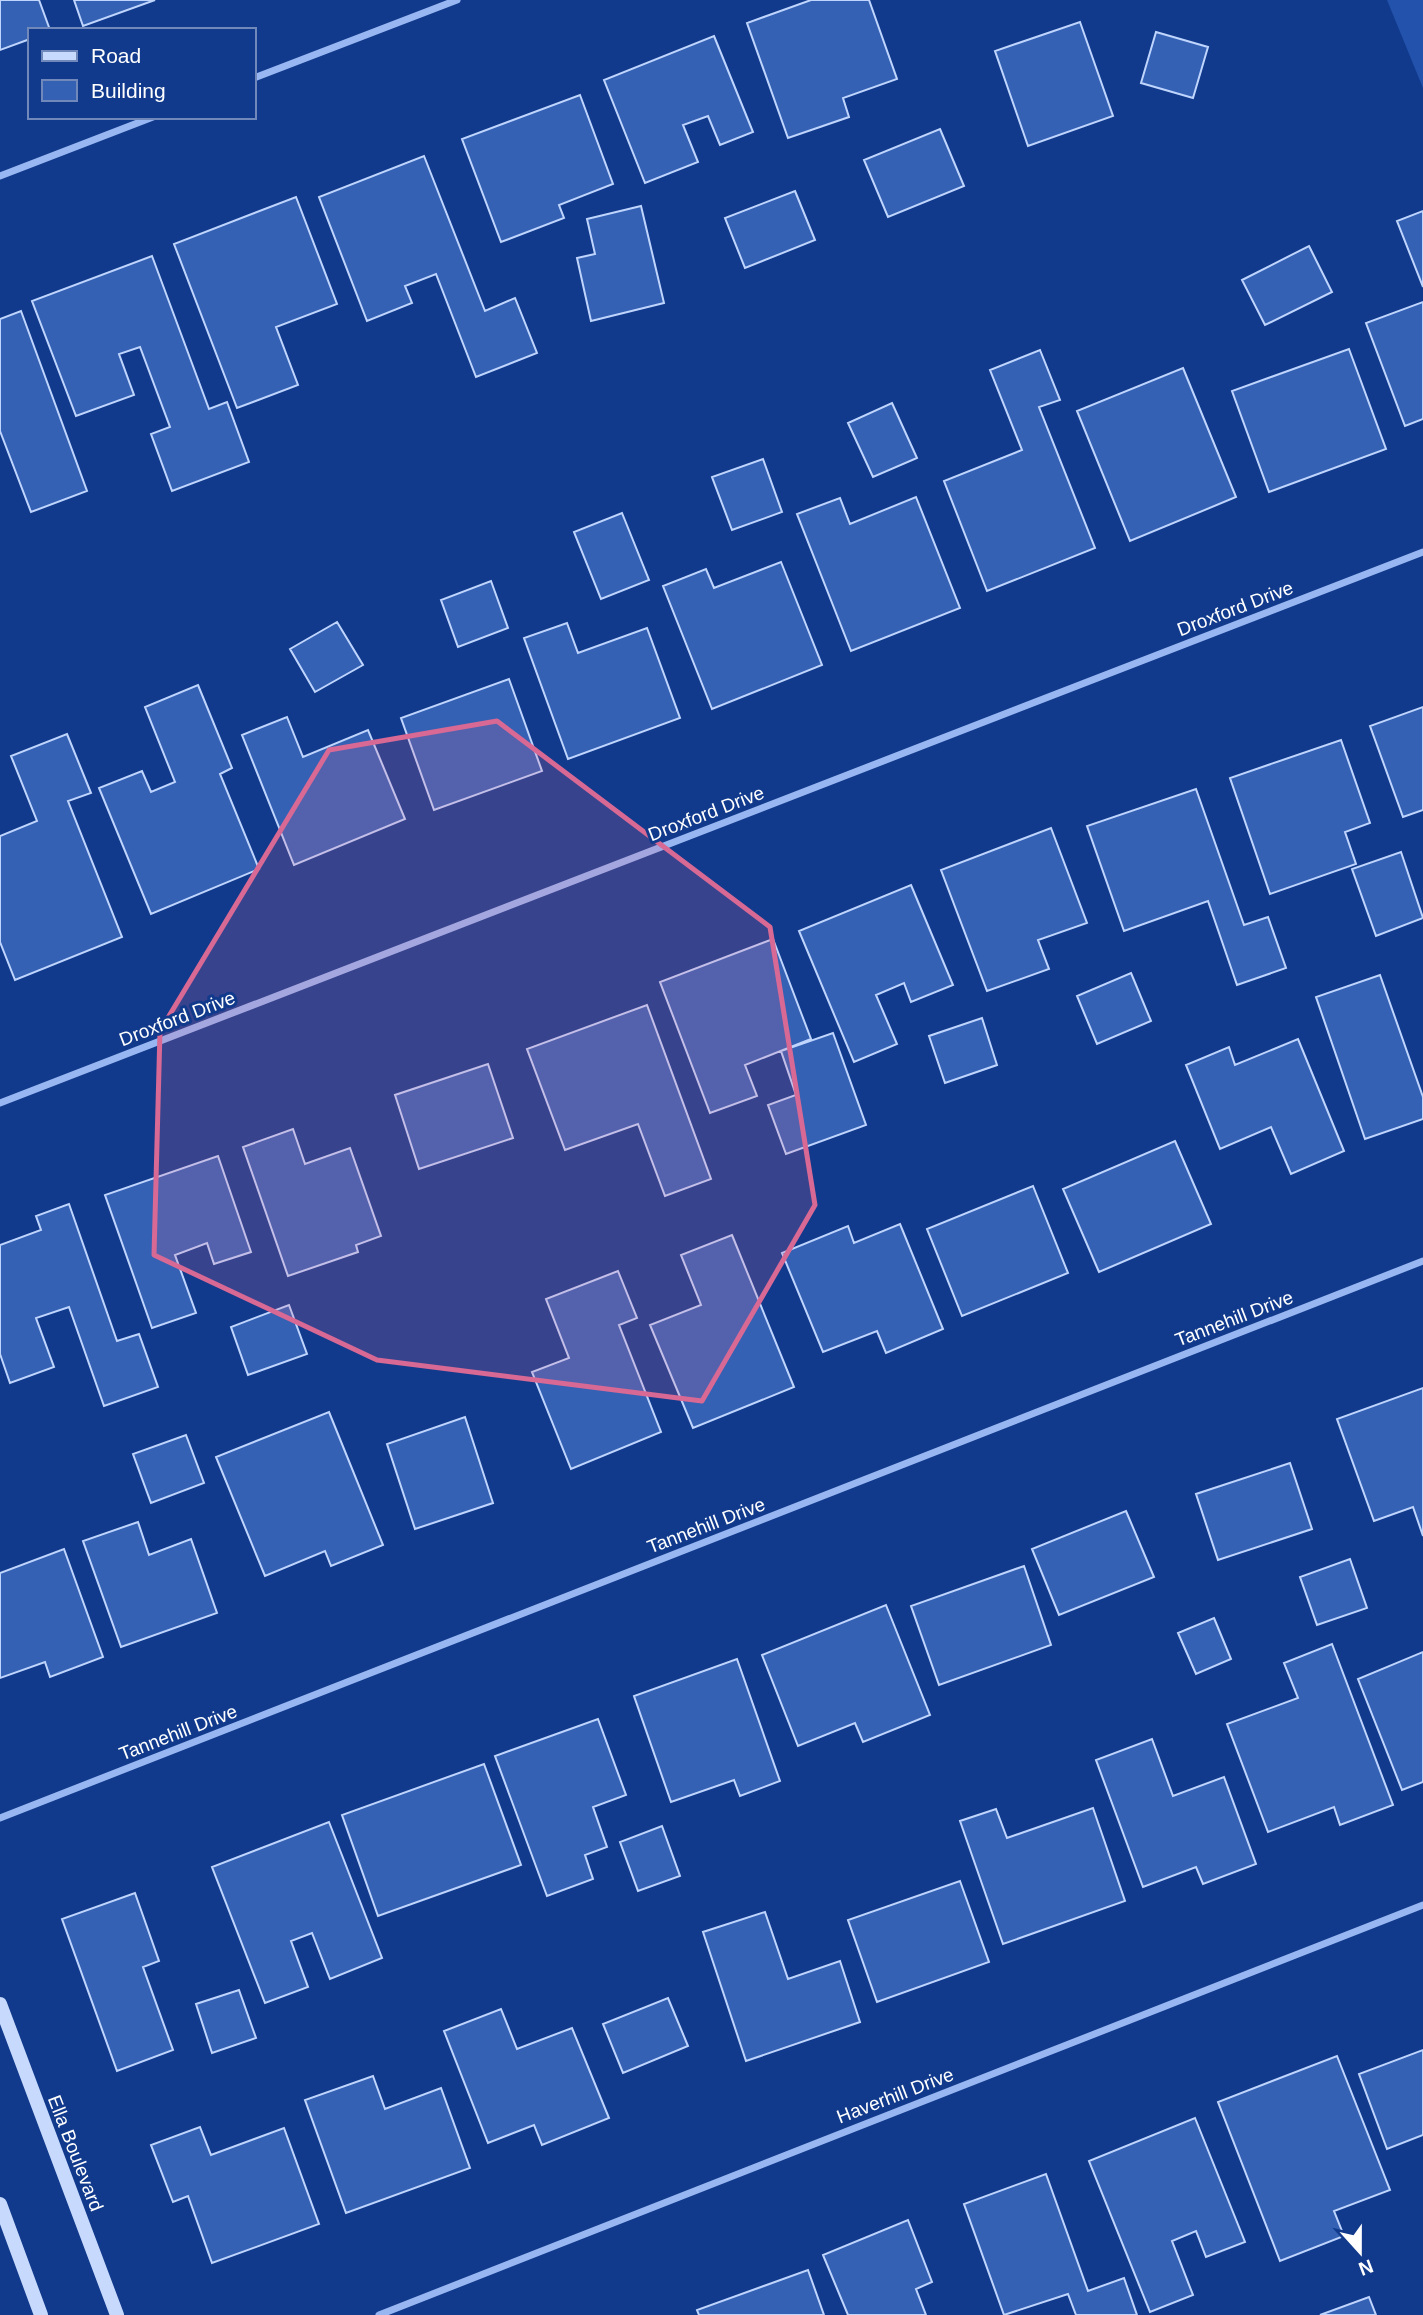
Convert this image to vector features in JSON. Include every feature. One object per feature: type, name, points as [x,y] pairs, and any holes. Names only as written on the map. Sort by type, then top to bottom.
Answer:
[{"type":"main road","name":"Ella Boulevard","points":[[0,2004],[117,2315]]},
{"type":"main road","points":[[0,2204],[41,2315]]},
{"type":"street","points":[[256,77],[457,0]]},
{"type":"street","points":[[0,176],[148,119]]},
{"type":"street","name":"Droxford Drive","points":[[0,1103],[1423,552]]},
{"type":"street","name":"Tannehill Drive","points":[[0,1818],[1423,1261]]},
{"type":"street","name":"Haverhill Drive","points":[[379,2315],[1423,1905]]},
{"type":"highlighted area","points":[[497,721],[770,927],[815,1205],[702,1401],[377,1360],[154,1255],[160,1031],[329,750]]},
{"type":"shaded area","points":[[1387,0],[1423,0],[1423,88]]},
{"type":"building","points":[[0,0],[39,0],[49,28],[28,28],[28,40],[0,50]]},
{"type":"building","points":[[74,0],[155,0],[83,26]]},
{"type":"building","points":[[811,0],[869,0],[897,79],[843,98],[849,117],[788,138],[747,23]]},
{"type":"building","points":[[1080,22],[1113,116],[1028,146],[995,51]]},
{"type":"building","points":[[1156,32],[1208,47],[1193,98],[1141,83]]},
{"type":"building","points":[[714,36],[753,132],[720,145],[708,116],[683,125],[698,162],[645,183],[604,80]]},
{"type":"building","points":[[580,95],[613,184],[559,205],[564,218],[501,242],[462,139]]},
{"type":"building","points":[[940,129],[964,186],[888,217],[864,160]]},
{"type":"building","points":[[424,156],[485,311],[515,298],[537,353],[476,377],[436,274],[405,286],[412,303],[367,321],[319,197]]},
{"type":"building","points":[[795,191],[815,240],[745,268],[725,218]]},
{"type":"building","points":[[296,197],[337,304],[276,327],[298,385],[237,408],[174,244]]},
{"type":"building","points":[[641,206],[664,303],[591,321],[577,258],[595,254],[587,219]]},
{"type":"building","points":[[1423,211],[1423,287],[1397,221]]},
{"type":"building","points":[[1309,246],[1332,292],[1265,325],[1242,280]]},
{"type":"building","points":[[152,256],[209,409],[227,402],[249,462],[172,491],[151,434],[170,427],[140,347],[119,354],[134,395],[76,416],[32,301]]},
{"type":"building","points":[[1423,302],[1423,419],[1405,426],[1366,323]]},
{"type":"building","points":[[21,311],[87,491],[31,512],[0,431],[0,319]]},
{"type":"building","points":[[1349,349],[1386,449],[1269,492],[1232,391]]},
{"type":"building","points":[[1040,350],[1060,400],[1039,407],[1095,548],[987,591],[944,481],[1022,450],[990,370]]},
{"type":"building","points":[[1183,368],[1236,497],[1130,541],[1077,411]]},
{"type":"building","points":[[892,403],[917,458],[873,477],[848,423]]},
{"type":"building","points":[[763,459],[782,512],[732,530],[712,477]]},
{"type":"building","points":[[916,497],[960,608],[851,651],[797,514],[840,498],[850,524]]},
{"type":"building","points":[[622,513],[649,580],[601,599],[574,532]]},
{"type":"building","points":[[781,562],[822,665],[712,709],[663,586],[706,569],[714,588]]},
{"type":"building","points":[[491,581],[508,628],[458,647],[441,600]]},
{"type":"building","points":[[337,622],[363,665],[315,692],[290,649]]},
{"type":"building","points":[[567,623],[578,653],[647,628],[680,718],[568,759],[524,638]]},
{"type":"building","points":[[509,679],[542,771],[434,810],[401,718]]},
{"type":"building","points":[[198,685],[232,768],[220,774],[259,869],[151,914],[99,788],[142,771],[151,792],[175,782],[145,707]]},
{"type":"building","points":[[1423,707],[1423,810],[1403,817],[1370,726]]},
{"type":"building","points":[[287,717],[303,757],[368,730],[405,819],[294,865],[242,735]]},
{"type":"building","points":[[67,734],[91,793],[68,801],[122,937],[15,980],[0,942],[0,836],[37,821],[11,756]]},
{"type":"building","points":[[1341,740],[1370,823],[1345,832],[1356,864],[1270,894],[1230,778]]},
{"type":"building","points":[[1196,789],[1244,925],[1268,917],[1286,968],[1237,985],[1208,901],[1124,931],[1087,826]]},
{"type":"building","points":[[1051,828],[1087,923],[1038,940],[1049,969],[987,991],[941,870]]},
{"type":"building","points":[[1401,852],[1423,918],[1376,936],[1352,869]]},
{"type":"building","points":[[911,885],[953,985],[911,1002],[904,983],[876,995],[897,1044],[854,1062],[799,931]]},
{"type":"building","points":[[773,939],[811,1039],[745,1065],[757,1096],[710,1113],[660,982]]},
{"type":"building","points":[[1131,973],[1151,1021],[1097,1044],[1077,996]]},
{"type":"building","points":[[1380,975],[1423,1097],[1423,1119],[1365,1139],[1316,997]]},
{"type":"building","points":[[647,1005],[711,1179],[665,1196],[638,1124],[565,1150],[527,1049]]},
{"type":"building","points":[[982,1018],[997,1065],[945,1083],[929,1036]]},
{"type":"building","points":[[833,1033],[866,1125],[786,1154],[768,1105],[796,1095],[781,1051]]},
{"type":"building","points":[[1298,1039],[1344,1151],[1291,1174],[1271,1127],[1220,1149],[1186,1065],[1229,1047],[1235,1065]]},
{"type":"building","points":[[488,1064],[513,1138],[419,1169],[395,1095]]},
{"type":"building","points":[[293,1129],[305,1164],[350,1148],[381,1236],[356,1245],[358,1252],[288,1276],[243,1147]]},
{"type":"building","points":[[1175,1141],[1211,1224],[1099,1272],[1063,1189]]},
{"type":"building","points":[[218,1156],[251,1252],[214,1264],[207,1243],[175,1255],[196,1313],[152,1328],[105,1195]]},
{"type":"building","points":[[1033,1186],[1068,1273],[962,1316],[927,1229]]},
{"type":"building","points":[[69,1204],[117,1341],[139,1334],[158,1387],[104,1406],[69,1307],[36,1318],[54,1367],[10,1383],[0,1354],[0,1245],[41,1230],[36,1216]]},
{"type":"building","points":[[900,1224],[943,1329],[886,1353],[877,1331],[823,1352],[782,1253],[848,1226],[854,1243]]},
{"type":"building","points":[[732,1235],[794,1387],[693,1428],[650,1325],[701,1305],[681,1255]]},
{"type":"building","points":[[618,1271],[637,1318],[619,1325],[661,1432],[571,1469],[532,1372],[569,1358],[546,1299]]},
{"type":"building","points":[[289,1305],[307,1354],[248,1375],[231,1327]]},
{"type":"building","points":[[1423,1388],[1423,1536],[1413,1507],[1374,1521],[1337,1419]]},
{"type":"building","points":[[329,1412],[383,1545],[331,1566],[325,1551],[265,1576],[216,1457]]},
{"type":"building","points":[[465,1417],[493,1503],[415,1529],[387,1444]]},
{"type":"building","points":[[186,1435],[204,1483],[151,1503],[133,1454]]},
{"type":"building","points":[[1290,1463],[1312,1529],[1218,1560],[1196,1494]]},
{"type":"building","points":[[1126,1511],[1154,1577],[1059,1615],[1032,1549]]},
{"type":"building","points":[[138,1522],[149,1555],[191,1539],[217,1613],[121,1647],[83,1541]]},
{"type":"building","points":[[64,1549],[103,1657],[50,1677],[45,1662],[0,1678],[0,1573]]},
{"type":"building","points":[[1350,1559],[1367,1608],[1317,1625],[1300,1577]]},
{"type":"building","points":[[1024,1566],[1051,1645],[939,1685],[911,1606]]},
{"type":"building","points":[[886,1605],[930,1715],[863,1742],[855,1723],[798,1746],[762,1655]]},
{"type":"building","points":[[1214,1618],[1231,1659],[1196,1674],[1178,1633]]},
{"type":"building","points":[[1332,1644],[1393,1805],[1340,1825],[1334,1807],[1268,1832],[1227,1724],[1298,1698],[1284,1663]]},
{"type":"building","points":[[1423,1652],[1423,1782],[1402,1790],[1358,1679]]},
{"type":"building","points":[[737,1659],[780,1781],[740,1796],[734,1780],[671,1802],[634,1696]]},
{"type":"building","points":[[598,1719],[626,1795],[593,1807],[607,1847],[585,1855],[593,1879],[547,1896],[495,1756]]},
{"type":"building","points":[[1152,1739],[1173,1796],[1224,1777],[1256,1864],[1203,1884],[1196,1867],[1143,1887],[1096,1760]]},
{"type":"building","points":[[484,1764],[521,1865],[378,1916],[342,1815]]},
{"type":"building","points":[[1093,1808],[1125,1901],[1003,1944],[960,1821],[996,1809],[1007,1838]]},
{"type":"building","points":[[329,1822],[382,1958],[330,1979],[312,1933],[291,1941],[308,1987],[265,2003],[212,1867]]},
{"type":"building","points":[[662,1826],[680,1876],[638,1891],[620,1842]]},
{"type":"building","points":[[960,1881],[989,1962],[877,2002],[848,1920]]},
{"type":"building","points":[[135,1893],[159,1961],[143,1967],[173,2050],[117,2071],[62,1919]]},
{"type":"building","points":[[765,1912],[788,1979],[840,1961],[860,2022],[746,2061],[703,1932]]},
{"type":"building","points":[[239,1990],[256,2038],[212,2053],[196,2004]]},
{"type":"building","points":[[668,1998],[688,2046],[623,2073],[603,2024]]},
{"type":"building","points":[[501,2009],[517,2049],[572,2028],[609,2118],[542,2145],[534,2125],[488,2143],[444,2031]]},
{"type":"building","points":[[1423,2050],[1423,2135],[1387,2149],[1359,2074]]},
{"type":"building","points":[[1337,2056],[1390,2190],[1334,2211],[1344,2236],[1280,2261],[1218,2102]]},
{"type":"building","points":[[373,2076],[385,2109],[441,2088],[470,2168],[346,2213],[305,2100]]},
{"type":"building","points":[[1195,2118],[1245,2242],[1206,2257],[1196,2231],[1172,2241],[1193,2295],[1150,2312],[1089,2161]]},
{"type":"building","points":[[200,2127],[211,2155],[284,2128],[319,2224],[212,2263],[188,2196],[173,2202],[151,2145]]},
{"type":"building","points":[[1046,2174],[1088,2291],[1124,2278],[1137,2315],[1076,2315],[1068,2294],[1004,2315],[964,2204]]},
{"type":"building","points":[[908,2220],[932,2282],[916,2289],[926,2315],[848,2315],[823,2255]]},
{"type":"building","points":[[808,2270],[824,2315],[699,2315],[697,2310]]},
{"type":"building","points":[[1369,2297],[1376,2315],[1320,2315]]}]
